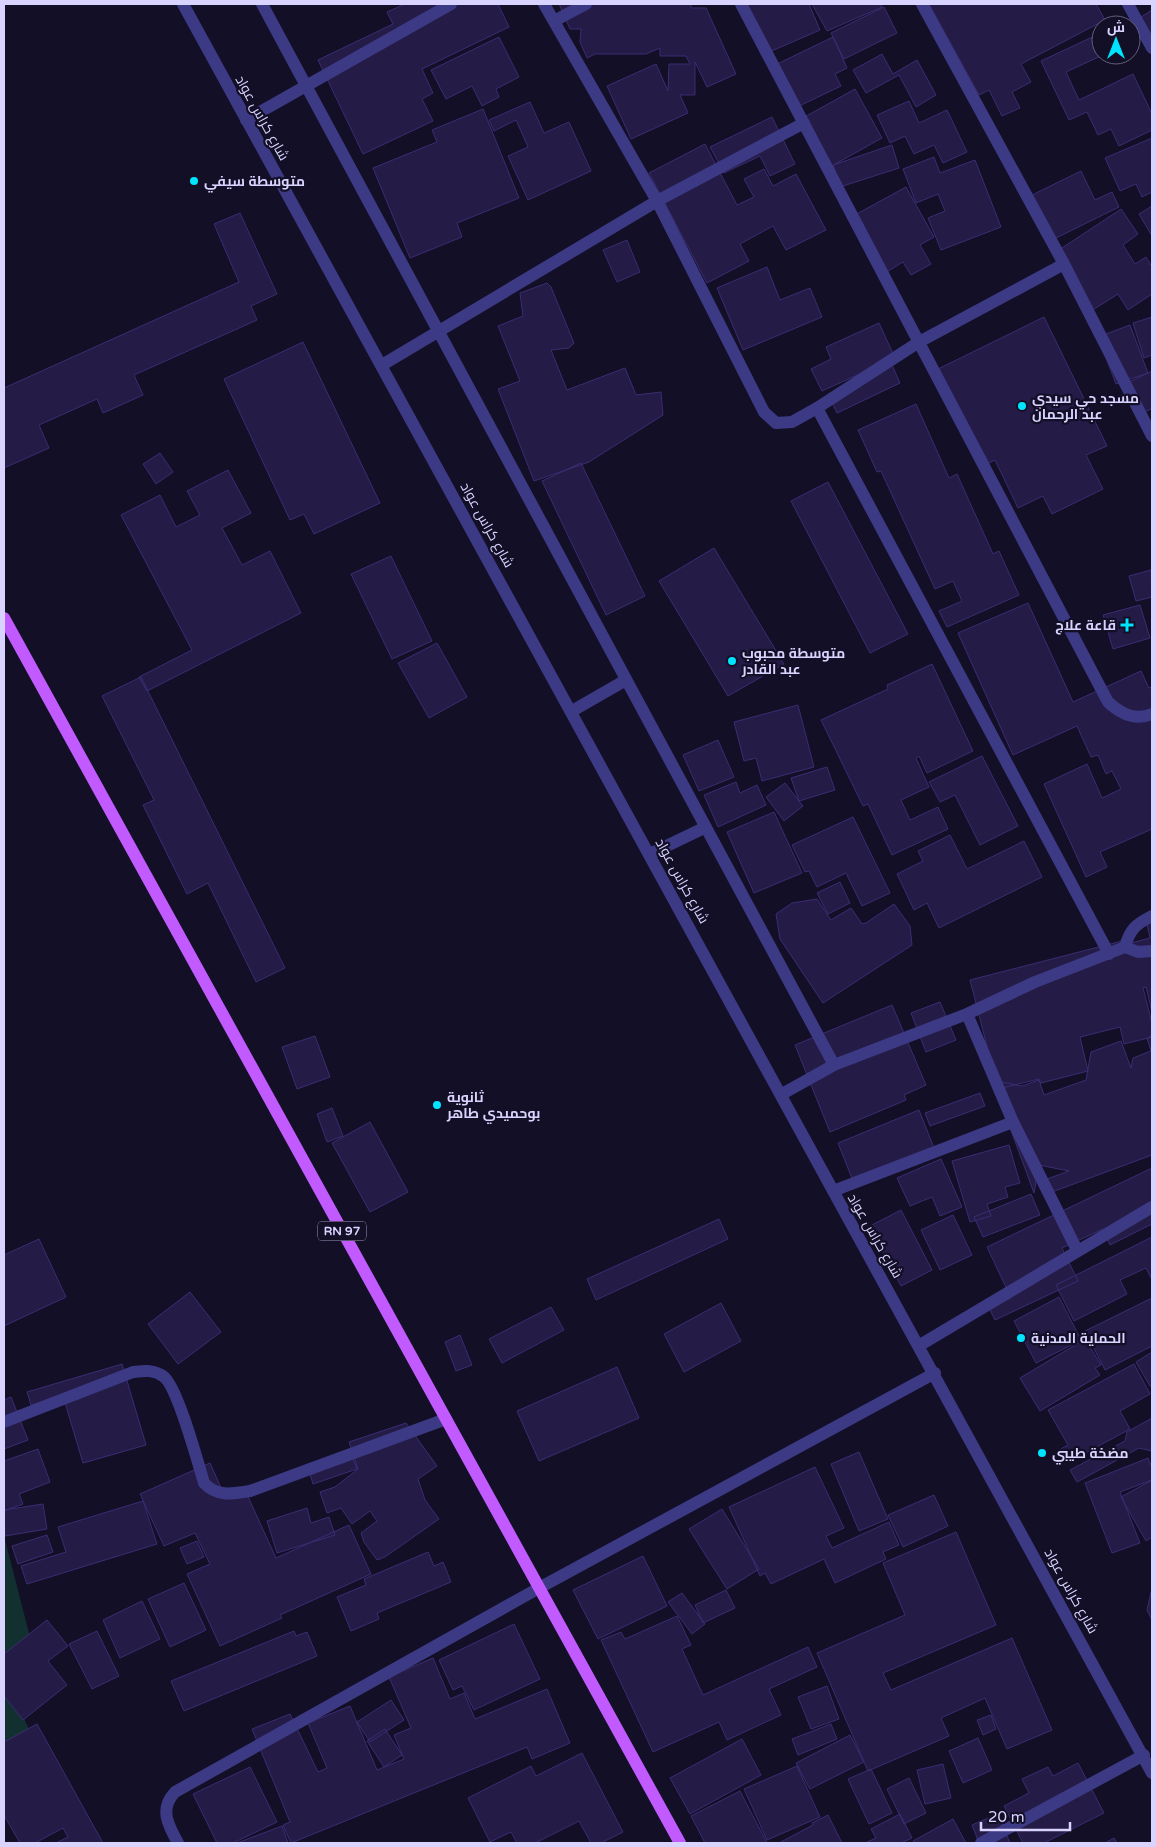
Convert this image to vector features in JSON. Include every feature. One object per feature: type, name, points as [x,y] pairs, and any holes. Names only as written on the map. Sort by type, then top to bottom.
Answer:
[{"type":"main road","name":"RN 97","points":[[4,618],[680,1843]]},
{"type":"street","name":"شارع كراس عواد","points":[[183,4],[782,1094],[832,1192],[920,1345],[1144,1755],[1152,1773]]},
{"type":"street","points":[[262,4],[834,1065]]},
{"type":"street","points":[[246,120],[304,85],[451,4]]},
{"type":"street","points":[[544,4],[657,201],[764,412],[776,422],[786,423],[817,408],[919,342],[1064,264]]},
{"type":"street","points":[[554,20],[586,4]]},
{"type":"street","points":[[741,4],[1108,702],[1126,715],[1139,718],[1152,714]]},
{"type":"street","points":[[922,4],[1064,264],[1152,436]]},
{"type":"street","points":[[1128,4],[1152,48]]},
{"type":"street","points":[[382,365],[657,201],[804,123]]},
{"type":"street","points":[[817,408],[1109,954]]},
{"type":"street","points":[[572,711],[626,680]]},
{"type":"street","points":[[650,854],[706,827]]},
{"type":"street","points":[[1125,947],[1129,934],[1135,924],[1152,916]]},
{"type":"street","points":[[782,1094],[834,1065],[967,1014],[1035,982],[1125,947],[1138,952],[1152,951]]},
{"type":"street","points":[[967,1014],[1013,1122],[1077,1250]]},
{"type":"street","points":[[832,1192],[1013,1122]]},
{"type":"street","points":[[920,1345],[1152,1207]]},
{"type":"street","points":[[4,1422],[133,1372],[149,1370],[164,1376],[176,1397],[204,1483],[212,1491],[228,1494],[250,1491],[446,1419]]},
{"type":"street","points":[[178,1843],[165,1814],[166,1805],[175,1792],[539,1588],[935,1373]]},
{"type":"street","points":[[981,1843],[1144,1755]]},
{"type":"green space","points":[[4,1536],[30,1637],[4,1669]]},
{"type":"green space","points":[[4,1676],[37,1746],[4,1772]]},
{"type":"building","points":[[405,4],[498,4],[509,27],[422,69],[433,93],[422,99],[433,121],[363,154],[318,60],[393,24],[387,12]]},
{"type":"building","points":[[559,4],[691,4],[691,8],[706,8],[736,74],[707,87],[695,62],[695,95],[680,95],[688,113],[631,139],[607,86],[656,64],[668,91],[669,64],[690,64],[686,56],[660,56],[660,48],[646,54],[595,54],[587,58],[580,42],[581,29],[570,29]]},
{"type":"building","points":[[809,4],[820,30],[767,53],[747,5]]},
{"type":"building","points":[[812,4],[881,4],[882,7],[827,31]]},
{"type":"building","points":[[929,4],[1096,4],[1102,15],[1091,15],[1091,27],[1021,64],[1031,82],[1012,92],[1020,108],[1002,116],[989,90],[979,95]]},
{"type":"building","points":[[884,7],[897,33],[844,59],[831,33]]},
{"type":"building","points":[[1152,10],[1152,36],[1141,17]]},
{"type":"building","points":[[499,37],[519,77],[496,89],[499,97],[482,106],[472,86],[446,99],[431,70]]},
{"type":"building","points":[[833,37],[847,68],[835,74],[841,86],[795,108],[775,65]]},
{"type":"building","points":[[1091,38],[1091,61],[1066,72],[1079,100],[1133,74],[1152,114],[1152,130],[1119,146],[1111,129],[1098,135],[1087,112],[1069,120],[1041,61]]},
{"type":"building","points":[[882,54],[893,74],[917,60],[936,95],[916,107],[899,75],[866,93],[853,70]]},
{"type":"building","points":[[855,89],[882,138],[828,168],[801,119]]},
{"type":"building","points":[[909,101],[919,123],[947,110],[967,152],[943,163],[934,145],[914,154],[905,136],[890,143],[877,115]]},
{"type":"building","points":[[530,102],[544,133],[569,122],[591,171],[528,200],[508,156],[528,147],[516,120],[494,131],[489,120]]},
{"type":"building","points":[[483,109],[519,198],[457,223],[462,237],[410,258],[373,168],[437,142],[432,130]]},
{"type":"building","points":[[772,117],[795,164],[770,176],[760,156],[724,173],[710,147]]},
{"type":"building","points":[[1152,138],[1152,192],[1142,197],[1136,184],[1120,191],[1105,158]]},
{"type":"building","points":[[705,144],[737,205],[754,197],[744,179],[764,169],[773,186],[796,174],[826,230],[786,250],[773,226],[740,244],[749,261],[707,283],[649,173]]},
{"type":"building","points":[[892,145],[899,168],[840,187],[833,165]]},
{"type":"building","points":[[934,157],[940,173],[975,160],[1001,227],[941,250],[928,218],[945,211],[938,194],[916,203],[903,169]]},
{"type":"building","points":[[1081,171],[1095,200],[1112,192],[1119,207],[1050,241],[1028,197]]},
{"type":"building","points":[[906,187],[934,237],[920,245],[931,264],[911,275],[903,262],[885,273],[853,216]]},
{"type":"building","points":[[1152,206],[1152,236],[1139,214]]},
{"type":"building","points":[[1121,209],[1138,234],[1123,245],[1135,264],[1146,257],[1152,267],[1152,294],[1128,310],[1118,294],[1091,311],[1053,254]]},
{"type":"building","points":[[240,213],[277,294],[251,306],[257,320],[134,375],[143,395],[103,413],[97,399],[39,425],[49,448],[4,468],[4,388],[239,282],[214,224]]},
{"type":"building","points":[[627,240],[640,272],[617,282],[603,250]]},
{"type":"building","points":[[767,267],[780,300],[810,288],[822,317],[743,350],[717,288]]},
{"type":"building","points":[[547,283],[551,287],[574,343],[569,348],[551,350],[567,390],[625,368],[636,395],[661,392],[663,415],[589,462],[534,481],[498,389],[520,381],[498,326],[523,316],[520,293]]},
{"type":"building","points":[[1044,317],[1107,446],[1086,455],[1103,489],[1052,514],[1043,496],[1018,508],[995,460],[983,466],[936,370]]},
{"type":"building","points":[[1152,317],[1152,355],[1144,358],[1133,323]]},
{"type":"building","points":[[879,323],[895,358],[822,391],[811,369],[831,359],[826,347]]},
{"type":"building","points":[[1130,325],[1148,373],[1116,384],[1098,337]]},
{"type":"building","points":[[303,342],[380,503],[314,534],[304,514],[290,520],[224,379]]},
{"type":"building","points":[[892,365],[900,383],[837,413],[828,394]]},
{"type":"building","points":[[1152,371],[1152,411],[1151,409],[1136,416],[1121,386]]},
{"type":"building","points":[[916,404],[949,478],[957,474],[993,554],[999,551],[1019,595],[947,627],[939,611],[962,601],[953,581],[935,589],[881,471],[877,472],[858,430]]},
{"type":"building","points":[[160,453],[173,472],[156,484],[143,464]]},
{"type":"building","points":[[581,463],[645,596],[606,615],[542,481]]},
{"type":"building","points":[[228,470],[251,513],[222,528],[242,565],[270,551],[301,613],[147,691],[139,677],[192,650],[121,515],[160,495],[176,527],[200,515],[187,491]]},
{"type":"building","points":[[828,482],[908,634],[870,653],[791,501]]},
{"type":"building","points":[[714,548],[784,664],[728,696],[659,581]]},
{"type":"building","points":[[391,556],[432,641],[392,659],[351,574]]},
{"type":"building","points":[[1151,570],[1152,597],[1136,601],[1129,576]]},
{"type":"building","points":[[1028,603],[1073,702],[1141,671],[1149,688],[1152,687],[1152,829],[1100,852],[1107,867],[1086,877],[1044,784],[1087,764],[1102,798],[1121,789],[1112,771],[1106,774],[1098,755],[1091,757],[1077,726],[1013,755],[958,633]]},
{"type":"building","points":[[1140,605],[1150,638],[1113,649],[1103,615]]},
{"type":"building","points":[[437,643],[467,697],[429,718],[398,663]]},
{"type":"building","points":[[932,664],[973,751],[927,773],[919,756],[916,758],[929,787],[901,800],[910,820],[938,807],[948,829],[892,855],[868,804],[863,806],[821,720],[888,689],[887,685]]},
{"type":"building","points":[[141,677],[285,968],[256,982],[208,883],[187,894],[143,805],[154,800],[102,696]]},
{"type":"building","points":[[798,705],[814,767],[762,781],[756,758],[744,761],[734,722]]},
{"type":"building","points":[[718,740],[734,777],[699,791],[683,755]]},
{"type":"building","points":[[982,756],[1018,826],[980,845],[955,795],[940,802],[929,782]]},
{"type":"building","points":[[827,767],[835,790],[799,801],[791,778]]},
{"type":"building","points":[[736,782],[740,793],[757,785],[766,805],[718,827],[704,795]]},
{"type":"building","points":[[785,783],[803,806],[784,821],[766,797]]},
{"type":"building","points":[[774,812],[802,873],[754,893],[727,832]]},
{"type":"building","points":[[853,817],[890,893],[862,906],[846,873],[817,887],[809,871],[805,872],[792,845]]},
{"type":"building","points":[[950,835],[967,869],[1024,841],[1042,877],[939,928],[927,903],[914,910],[897,874],[923,861],[918,851]]},
{"type":"building","points":[[840,882],[850,903],[828,914],[817,893]]},
{"type":"building","points":[[817,899],[831,920],[851,908],[862,924],[894,904],[910,926],[912,945],[823,1003],[780,939],[776,914],[792,903]]},
{"type":"building","points":[[1152,923],[1152,1012],[1146,987],[1143,988],[1152,1023],[1152,1037],[1124,1044],[1120,1027],[1080,1037],[1088,1071],[1041,1083],[1039,1079],[998,1089],[970,980],[1122,941],[1123,945],[1150,938],[1147,924]]},
{"type":"building","points":[[940,1002],[956,1040],[926,1052],[911,1013]]},
{"type":"building","points":[[892,1005],[926,1085],[904,1095],[906,1100],[830,1132],[795,1045]]},
{"type":"building","points":[[315,1036],[330,1077],[297,1089],[282,1047]]},
{"type":"building","points":[[1152,1036],[1152,1155],[1052,1192],[1047,1179],[1069,1171],[1039,1165],[1034,1193],[1005,1114],[996,1081],[1022,1086],[1039,1080],[1044,1095],[1086,1080],[1091,1052],[1121,1041],[1131,1068],[1133,1058],[1151,1051],[1147,1038]]},
{"type":"building","points":[[980,1093],[985,1106],[930,1126],[925,1113]]},
{"type":"building","points":[[332,1108],[343,1136],[327,1142],[317,1114]]},
{"type":"building","points":[[919,1110],[936,1153],[855,1186],[838,1143]]},
{"type":"building","points":[[370,1122],[408,1192],[370,1212],[332,1143]]},
{"type":"building","points":[[1009,1145],[1020,1183],[1005,1187],[1008,1197],[987,1204],[991,1216],[970,1222],[952,1161]]},
{"type":"building","points":[[941,1159],[962,1207],[940,1216],[932,1197],[910,1206],[897,1178]]},
{"type":"building","points":[[1152,1168],[1152,1224],[1110,1245],[1103,1229],[1062,1248],[1078,1281],[995,1320],[989,1308],[1011,1298],[987,1247]]},
{"type":"building","points":[[1031,1194],[1040,1215],[983,1237],[974,1217]]},
{"type":"building","points":[[901,1210],[932,1270],[901,1286],[870,1226]]},
{"type":"building","points":[[953,1215],[972,1255],[940,1270],[921,1230]]},
{"type":"building","points":[[719,1219],[728,1239],[596,1300],[587,1279]]},
{"type":"building","points":[[1152,1237],[1152,1280],[1146,1268],[1120,1280],[1127,1294],[1074,1321],[1056,1285]]},
{"type":"building","points":[[39,1239],[66,1297],[4,1326],[4,1255]]},
{"type":"building","points":[[190,1292],[221,1332],[178,1364],[148,1324]]},
{"type":"building","points":[[1059,1297],[1081,1340],[1036,1363],[1014,1321]]},
{"type":"building","points":[[1152,1298],[1152,1346],[1105,1370],[1085,1331]]},
{"type":"building","points":[[721,1303],[741,1341],[684,1372],[664,1334]]},
{"type":"building","points":[[551,1307],[564,1330],[502,1363],[489,1339]]},
{"type":"building","points":[[460,1335],[472,1365],[456,1371],[445,1342]]},
{"type":"building","points":[[1085,1339],[1101,1365],[1095,1368],[1100,1375],[1040,1411],[1020,1378]]},
{"type":"building","points":[[1152,1352],[1152,1385],[1150,1386],[1136,1362]]},
{"type":"building","points":[[122,1364],[146,1445],[83,1463],[63,1396],[31,1405],[27,1392]]},
{"type":"building","points":[[1134,1364],[1150,1394],[1120,1411],[1130,1429],[1067,1463],[1059,1450],[1068,1445],[1048,1410]]},
{"type":"building","points":[[617,1367],[639,1418],[539,1461],[517,1411]]},
{"type":"building","points":[[11,1397],[28,1440],[4,1449],[4,1400]]},
{"type":"building","points":[[1152,1418],[1152,1451],[1139,1448],[1077,1482],[1070,1470],[1125,1441],[1127,1432]]},
{"type":"building","points":[[406,1423],[437,1466],[418,1479],[425,1500],[439,1519],[385,1557],[377,1560],[364,1542],[361,1533],[377,1521],[370,1511],[352,1524],[341,1508],[327,1513],[320,1492],[335,1487],[358,1469],[349,1442]]},
{"type":"building","points":[[38,1449],[50,1482],[19,1494],[23,1504],[4,1511],[4,1461]]},
{"type":"building","points":[[859,1452],[888,1519],[859,1531],[831,1464]]},
{"type":"building","points":[[352,1456],[357,1469],[313,1484],[309,1471]]},
{"type":"building","points":[[1148,1458],[1152,1468],[1152,1480],[1120,1492],[1140,1543],[1112,1553],[1085,1483]]},
{"type":"building","points":[[210,1463],[225,1497],[244,1488],[276,1558],[349,1525],[371,1574],[280,1615],[282,1618],[220,1646],[187,1574],[210,1564],[195,1533],[164,1546],[140,1494]]},
{"type":"building","points":[[815,1467],[844,1528],[826,1536],[832,1548],[889,1522],[899,1545],[883,1552],[886,1559],[835,1583],[824,1559],[771,1584],[765,1573],[760,1576],[729,1507]]},
{"type":"building","points":[[1152,1480],[1152,1537],[1146,1541],[1121,1497]]},
{"type":"building","points":[[934,1495],[948,1526],[903,1547],[888,1515]]},
{"type":"building","points":[[143,1501],[157,1544],[27,1584],[21,1566],[66,1552],[58,1527]]},
{"type":"building","points":[[43,1504],[47,1529],[5,1536],[4,1510]]},
{"type":"building","points":[[307,1508],[311,1523],[329,1517],[335,1535],[277,1553],[267,1521]]},
{"type":"building","points":[[722,1509],[759,1569],[727,1589],[689,1529]]},
{"type":"building","points":[[956,1532],[996,1625],[883,1673],[891,1690],[1012,1638],[1052,1730],[1007,1749],[985,1698],[941,1718],[949,1736],[868,1771],[817,1653],[905,1615],[883,1563]]},
{"type":"building","points":[[47,1535],[53,1552],[18,1564],[12,1546]]},
{"type":"building","points":[[197,1541],[204,1557],[187,1564],[180,1548]]},
{"type":"building","points":[[428,1552],[434,1566],[443,1562],[451,1582],[377,1613],[379,1619],[351,1631],[337,1597],[366,1585],[364,1579]]},
{"type":"building","points":[[643,1556],[667,1606],[598,1639],[573,1590]]},
{"type":"building","points":[[184,1583],[206,1630],[170,1647],[148,1599]]},
{"type":"building","points":[[1152,1588],[1152,1620],[1147,1610]]},
{"type":"building","points":[[726,1590],[735,1608],[703,1623],[695,1605]]},
{"type":"building","points":[[682,1593],[705,1624],[692,1634],[668,1602]]},
{"type":"building","points":[[142,1601],[160,1639],[120,1658],[103,1620]]},
{"type":"building","points":[[677,1616],[691,1645],[682,1649],[703,1695],[808,1647],[817,1667],[769,1689],[781,1715],[727,1740],[719,1722],[653,1752],[601,1640],[621,1632],[625,1639]]},
{"type":"building","points":[[47,1620],[68,1646],[48,1661],[67,1685],[23,1720],[4,1696],[4,1654]]},
{"type":"building","points":[[514,1624],[540,1679],[474,1710],[462,1686],[453,1690],[439,1660]]},
{"type":"building","points":[[97,1631],[119,1676],[92,1689],[69,1644]]},
{"type":"building","points":[[294,1631],[296,1636],[307,1632],[317,1656],[184,1711],[171,1681]]},
{"type":"building","points":[[433,1658],[450,1699],[464,1693],[475,1719],[547,1689],[570,1743],[532,1759],[527,1747],[291,1843],[283,1825],[290,1822],[252,1729],[290,1714],[318,1772],[327,1768],[308,1723],[350,1706],[377,1770],[404,1759],[394,1735],[411,1728],[389,1677]]},
{"type":"building","points":[[827,1686],[839,1719],[811,1729],[798,1697]]},
{"type":"building","points":[[391,1700],[404,1720],[370,1742],[357,1722]]},
{"type":"building","points":[[991,1715],[996,1729],[983,1735],[977,1720]]},
{"type":"building","points":[[37,1724],[103,1843],[56,1843],[68,1837],[63,1828],[35,1843],[20,1843],[4,1815],[4,1742]]},
{"type":"building","points":[[831,1724],[837,1739],[798,1755],[792,1739]]},
{"type":"building","points":[[385,1729],[402,1755],[384,1767],[367,1741]]},
{"type":"building","points":[[850,1735],[864,1762],[810,1789],[796,1763]]},
{"type":"building","points":[[978,1738],[992,1770],[963,1783],[949,1751]]},
{"type":"building","points":[[742,1739],[761,1775],[690,1814],[670,1778]]},
{"type":"building","points":[[582,1753],[623,1832],[601,1843],[591,1843],[579,1821],[535,1843],[517,1843],[511,1832],[490,1842],[468,1798],[531,1766],[536,1776]]},
{"type":"building","points":[[1078,1763],[1104,1813],[1044,1843],[1023,1843],[1004,1806],[1029,1793],[1022,1779],[1048,1767],[1053,1776]]},
{"type":"building","points":[[943,1764],[951,1798],[925,1804],[917,1770]]},
{"type":"building","points":[[797,1766],[820,1817],[767,1840],[744,1789]]},
{"type":"building","points":[[250,1767],[277,1822],[233,1843],[217,1843],[193,1794]]},
{"type":"building","points":[[871,1769],[892,1813],[869,1824],[848,1779]]},
{"type":"building","points":[[909,1778],[926,1813],[904,1824],[887,1789]]},
{"type":"building","points":[[740,1791],[767,1843],[705,1843],[691,1816]]},
{"type":"building","points":[[900,1814],[912,1838],[901,1843],[865,1843],[876,1838],[871,1829]]},
{"type":"building","points":[[998,1814],[1010,1843],[979,1843],[972,1825]]},
{"type":"building","points":[[828,1815],[842,1843],[779,1843],[813,1825],[812,1823]]},
{"type":"building","points":[[953,1819],[966,1843],[914,1843],[913,1841]]},
{"type":"building","points":[[282,1826],[288,1843],[237,1843]]},
{"type":"building","points":[[1114,1838],[1117,1843],[1105,1843]]},
{"type":"place","name":"متوسطة سيفي","points":[[194,181]]},
{"type":"place","name":"مسجد حي سيدي عبد الرحمان","points":[[1022,406]]},
{"type":"place","name":"قاعة علاج","points":[[1127,625]]},
{"type":"place","name":"متوسطة محبوب عبد القادر","points":[[732,661]]},
{"type":"place","name":"ثانوية بوحميدي طاهر","points":[[437,1105]]},
{"type":"place","name":"الحماية المدنية","points":[[1021,1338]]},
{"type":"place","name":"مضخة طيبي","points":[[1042,1453]]}]
